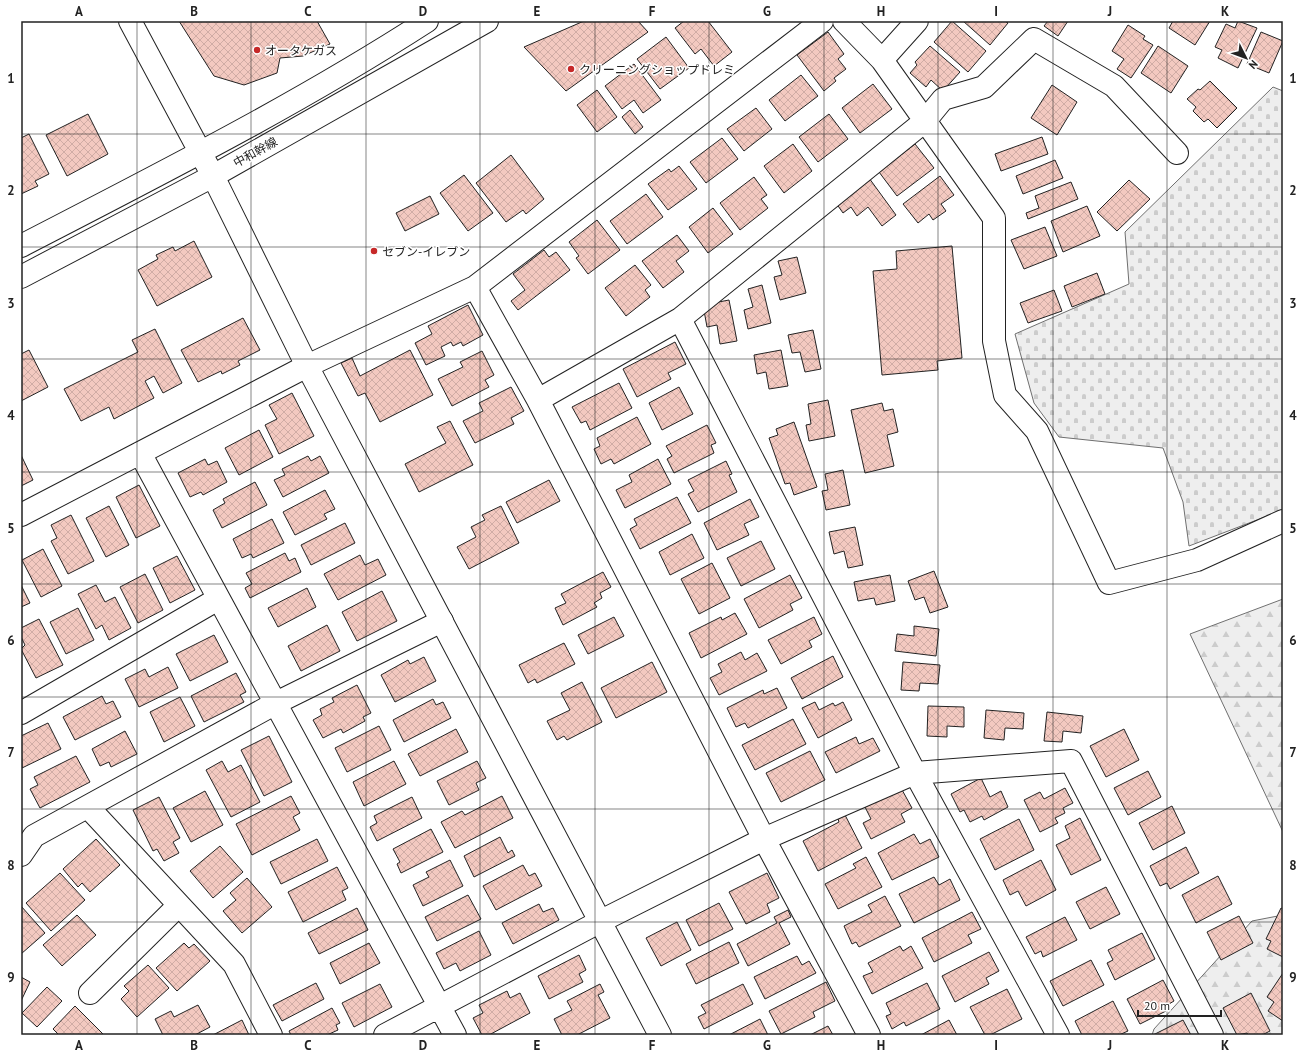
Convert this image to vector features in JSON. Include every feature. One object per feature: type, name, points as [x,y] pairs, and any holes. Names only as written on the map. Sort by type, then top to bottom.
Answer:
[{"type":"street","points":[[130,21],[213,176],[307,366],[660,1035]]},
{"type":"street","points":[[21,246],[201,153],[382,50],[427,21]]},
{"type":"street","name":"中和幹線","points":[[21,277],[213,176],[487,21]]},
{"type":"street","points":[[21,515],[307,366],[475,288],[822,21]]},
{"type":"street","points":[[882,60],[917,21]]},
{"type":"street","points":[[849,22],[882,60],[994,218],[994,341],[1004,395],[1037,431],[1109,583],[1197,560],[1283,521]]},
{"type":"street","points":[[538,400],[680,319],[925,121],[943,100],[984,87],[1034,39],[1114,86],[1177,153]]},
{"type":"street","points":[[475,288],[538,400],[764,839],[869,1035]]},
{"type":"street","points":[[680,319],[915,773],[1058,1035]]},
{"type":"street","points":[[140,453],[455,1035]]},
{"type":"street","points":[[21,712],[218,599]]},
{"type":"street","points":[[21,856],[34,836],[276,703],[442,621]]},
{"type":"street","points":[[385,1035],[601,921],[764,839],[915,773],[1071,761],[1212,1035]]},
{"type":"street","points":[[88,807],[234,964],[272,1035]]},
{"type":"street","points":[[90,993],[179,905]]},
{"type":"green space","points":[[1273,87],[1283,91],[1283,510],[1189,546],[1183,502],[1163,448],[1059,437],[1034,403],[1015,334],[1129,284],[1125,232]]},
{"type":"green space","points":[[1283,599],[1283,832],[1190,634]]},
{"type":"green space","points":[[1283,915],[1283,1035],[1152,1035],[1154,1029],[1252,921]]},
{"type":"building","name":"オータケガス","points":[[179,21],[317,21],[330,44],[303,56],[280,58],[277,73],[244,85],[214,76]]},
{"type":"building","name":"クリーニングショップドレミ","points":[[584,21],[638,21],[648,32],[566,91],[524,47]]},
{"type":"building","points":[[684,21],[708,21],[732,52],[714,66],[701,49],[695,54],[675,28]]},
{"type":"building","points":[[952,21],[986,51],[968,72],[934,42]]},
{"type":"building","points":[[963,21],[1005,21],[1008,23],[990,45]]},
{"type":"building","points":[[1048,21],[1068,21],[1058,36],[1044,26]]},
{"type":"building","points":[[1173,21],[1210,21],[1195,45],[1169,28]]},
{"type":"building","points":[[1238,21],[1257,28],[1238,68],[1218,58],[1222,50],[1215,47],[1226,24],[1235,28]]},
{"type":"building","points":[[1128,25],[1145,36],[1143,39],[1153,45],[1131,78],[1117,69],[1124,59],[1112,51]]},
{"type":"building","points":[[828,32],[844,54],[838,59],[846,69],[834,78],[836,81],[824,91],[797,55]]},
{"type":"building","points":[[1261,32],[1283,41],[1269,73],[1247,64]]},
{"type":"building","points":[[666,37],[689,68],[660,89],[637,59]]},
{"type":"building","points":[[930,46],[960,72],[943,91],[931,80],[926,87],[910,73],[917,65],[915,62]]},
{"type":"building","points":[[1158,46],[1188,66],[1171,93],[1141,73]]},
{"type":"building","points":[[634,64],[661,100],[643,113],[634,100],[622,109],[605,86]]},
{"type":"building","points":[[801,75],[818,96],[785,121],[769,100]]},
{"type":"building","points":[[1210,81],[1237,108],[1217,128],[1208,119],[1204,122],[1193,111],[1196,107],[1187,99]]},
{"type":"building","points":[[873,84],[892,109],[860,133],[842,108]]},
{"type":"building","points":[[1052,85],[1077,102],[1057,135],[1031,118]]},
{"type":"building","points":[[597,90],[617,117],[597,132],[577,105]]},
{"type":"building","points":[[756,108],[772,129],[744,151],[727,129]]},
{"type":"building","points":[[630,110],[643,127],[635,134],[622,117]]},
{"type":"building","points":[[88,114],[108,154],[67,176],[46,135]]},
{"type":"building","points":[[829,114],[848,139],[818,162],[799,137]]},
{"type":"building","points":[[29,134],[49,174],[35,181],[38,186],[21,194],[21,138]]},
{"type":"building","points":[[1042,137],[1048,154],[1001,171],[995,154]]},
{"type":"building","points":[[722,138],[738,159],[706,183],[690,162]]},
{"type":"building","points":[[793,144],[812,171],[784,193],[764,166]]},
{"type":"building","points":[[915,144],[934,168],[897,196],[879,172]]},
{"type":"building","points":[[511,155],[544,199],[526,214],[523,210],[506,222],[476,183]]},
{"type":"building","points":[[1055,160],[1063,178],[1023,194],[1016,176]]},
{"type":"building","points":[[679,166],[697,189],[668,210],[648,184],[669,169],[671,172]]},
{"type":"building","points":[[464,175],[493,213],[468,231],[440,193]]},
{"type":"building","points":[[940,176],[954,195],[941,204],[946,211],[933,220],[929,214],[918,223],[903,204]]},
{"type":"building","points":[[754,177],[767,195],[761,199],[768,208],[740,230],[720,203]]},
{"type":"building","points":[[869,178],[896,215],[882,226],[868,207],[857,216],[851,207],[843,213],[836,203]]},
{"type":"building","points":[[1129,180],[1150,199],[1117,231],[1097,212]]},
{"type":"building","points":[[1071,182],[1078,199],[1028,219],[1026,213],[1039,208],[1035,196]]},
{"type":"building","points":[[646,194],[663,217],[627,244],[610,221]]},
{"type":"building","points":[[430,196],[439,214],[405,231],[396,213]]},
{"type":"building","points":[[1087,206],[1100,236],[1063,252],[1051,221]]},
{"type":"building","points":[[713,208],[733,234],[708,253],[689,227]]},
{"type":"building","points":[[597,220],[620,250],[588,274],[576,258],[579,256],[569,242]]},
{"type":"building","points":[[1045,227],[1057,256],[1024,269],[1011,240]]},
{"type":"building","points":[[677,235],[689,251],[676,261],[684,272],[663,288],[642,261]]},
{"type":"building","points":[[194,241],[212,277],[157,306],[138,270],[158,259],[156,255],[173,247],[175,251]]},
{"type":"building","points":[[952,246],[962,358],[937,361],[938,370],[882,375],[873,271],[897,269],[896,251]]},
{"type":"building","points":[[544,250],[549,257],[556,252],[570,270],[518,310],[511,301],[525,290],[513,274]]},
{"type":"building","points":[[797,257],[806,293],[780,300],[774,277],[782,275],[778,261]]},
{"type":"building","points":[[635,265],[651,285],[645,290],[650,297],[626,316],[605,288]]},
{"type":"building","points":[[1097,273],[1105,294],[1072,307],[1064,286]]},
{"type":"building","points":[[762,285],[771,323],[748,329],[744,310],[753,307],[748,289]]},
{"type":"building","points":[[1054,290],[1062,311],[1028,323],[1020,303]]},
{"type":"building","points":[[729,300],[737,341],[720,344],[717,325],[707,327],[703,305]]},
{"type":"building","points":[[468,305],[483,335],[463,346],[461,342],[453,346],[451,342],[441,347],[445,356],[426,365],[415,343],[432,334],[428,326]]},
{"type":"building","points":[[243,318],[260,350],[238,361],[240,365],[222,374],[221,371],[198,382],[181,350]]},
{"type":"building","points":[[155,329],[182,383],[163,393],[154,376],[145,381],[154,398],[114,419],[109,407],[81,421],[64,389],[138,352],[132,340]]},
{"type":"building","points":[[813,330],[821,369],[805,372],[800,352],[792,353],[788,335]]},
{"type":"building","points":[[675,342],[686,364],[668,373],[671,379],[637,397],[623,369]]},
{"type":"building","points":[[29,350],[48,387],[21,401],[21,354]]},
{"type":"building","points":[[410,350],[433,395],[380,422],[365,393],[358,396],[341,363],[352,358],[360,376]]},
{"type":"building","points":[[781,350],[788,386],[769,389],[766,372],[757,374],[754,355]]},
{"type":"building","points":[[482,351],[494,375],[485,380],[489,387],[452,406],[438,379],[463,367],[460,362]]},
{"type":"building","points":[[619,383],[632,408],[590,430],[586,421],[581,423],[572,407]]},
{"type":"building","points":[[511,387],[524,411],[511,418],[514,424],[475,443],[463,421],[483,411],[479,403]]},
{"type":"building","points":[[679,387],[693,414],[662,430],[649,403]]},
{"type":"building","points":[[292,393],[314,436],[279,454],[265,425],[277,419],[269,405]]},
{"type":"building","points":[[828,400],[835,436],[809,441],[806,425],[811,424],[808,404]]},
{"type":"building","points":[[882,403],[884,411],[893,409],[898,432],[887,435],[894,466],[865,473],[851,410]]},
{"type":"building","points":[[637,417],[651,444],[614,464],[611,459],[601,464],[594,449],[600,446],[597,438]]},
{"type":"building","points":[[450,421],[473,465],[419,492],[405,464],[446,443],[437,427]]},
{"type":"building","points":[[794,422],[817,487],[794,495],[790,483],[785,484],[769,438],[778,435],[776,429]]},
{"type":"building","points":[[707,425],[716,443],[711,445],[714,453],[674,473],[667,459],[672,456],[666,446]]},
{"type":"building","points":[[259,430],[273,457],[239,475],[225,448]]},
{"type":"building","points":[[21,455],[33,480],[21,486]]},
{"type":"building","points":[[308,456],[311,461],[320,456],[329,473],[283,497],[274,480],[285,475],[282,469]]},
{"type":"building","points":[[205,459],[208,465],[217,461],[227,482],[203,495],[201,492],[190,497],[178,473]]},
{"type":"building","points":[[658,459],[671,484],[625,508],[616,490],[632,482],[629,475]]},
{"type":"building","points":[[726,461],[732,474],[729,475],[737,492],[698,512],[688,494],[694,491],[688,480]]},
{"type":"building","points":[[843,470],[850,505],[826,510],[822,491],[828,490],[825,474]]},
{"type":"building","points":[[549,480],[560,501],[517,523],[506,502]]},
{"type":"building","points":[[255,482],[267,505],[222,528],[213,510],[225,503],[223,499]]},
{"type":"building","points":[[139,485],[160,526],[136,538],[116,497]]},
{"type":"building","points":[[325,490],[335,509],[324,514],[327,519],[295,535],[283,512]]},
{"type":"building","points":[[677,497],[691,523],[640,549],[630,529],[637,525],[634,519]]},
{"type":"building","points":[[750,499],[759,517],[744,524],[749,535],[717,550],[704,523]]},
{"type":"building","points":[[109,506],[129,545],[106,557],[86,518]]},
{"type":"building","points":[[501,506],[519,543],[469,569],[457,547],[476,537],[471,527],[485,520],[482,515]]},
{"type":"building","points":[[71,515],[94,561],[68,574],[51,541],[57,538],[51,525]]},
{"type":"building","points":[[272,519],[284,543],[253,558],[251,554],[242,558],[233,539]]},
{"type":"building","points":[[345,523],[355,543],[311,565],[301,545]]},
{"type":"building","points":[[855,527],[863,565],[848,568],[844,551],[834,554],[829,532]]},
{"type":"building","points":[[692,534],[704,558],[670,575],[659,552]]},
{"type":"building","points":[[761,541],[775,569],[741,586],[727,558]]},
{"type":"building","points":[[43,549],[62,586],[41,597],[22,560]]},
{"type":"building","points":[[285,553],[289,561],[295,558],[301,572],[250,598],[245,588],[252,584],[246,573]]},
{"type":"building","points":[[360,555],[365,565],[378,559],[386,575],[338,600],[324,574]]},
{"type":"building","points":[[177,556],[195,590],[170,603],[153,568]]},
{"type":"building","points":[[712,563],[730,598],[699,614],[681,579]]},
{"type":"building","points":[[934,571],[948,607],[930,613],[924,597],[915,600],[908,581]]},
{"type":"building","points":[[603,572],[611,587],[600,593],[602,598],[594,603],[597,607],[563,625],[555,608],[566,603],[561,594]]},
{"type":"building","points":[[145,574],[163,610],[138,623],[120,587]]},
{"type":"building","points":[[790,575],[802,598],[790,604],[793,610],[759,628],[744,599]]},
{"type":"building","points":[[890,575],[895,601],[876,605],[874,598],[858,601],[854,582]]},
{"type":"building","points":[[21,585],[30,603],[21,607]]},
{"type":"building","points":[[96,585],[105,602],[115,597],[131,628],[109,640],[102,625],[96,629],[78,594]]},
{"type":"building","points":[[307,588],[316,607],[278,627],[268,608]]},
{"type":"building","points":[[382,591],[397,621],[357,641],[342,612]]},
{"type":"building","points":[[78,608],[94,640],[66,654],[50,622]]},
{"type":"building","points":[[735,613],[747,634],[701,658],[689,633],[721,617],[722,620]]},
{"type":"building","points":[[614,617],[624,636],[588,654],[578,635]]},
{"type":"building","points":[[814,617],[822,634],[809,641],[812,647],[781,664],[768,640]]},
{"type":"building","points":[[39,619],[63,665],[36,678],[21,649],[25,645],[21,637],[21,628]]},
{"type":"building","points":[[327,625],[340,651],[301,671],[288,646]]},
{"type":"building","points":[[914,626],[939,629],[936,656],[895,651],[897,634],[914,636]]},
{"type":"building","points":[[214,635],[228,662],[190,681],[176,654]]},
{"type":"building","points":[[564,643],[575,664],[537,683],[535,679],[528,683],[519,665]]},
{"type":"building","points":[[741,652],[745,660],[757,653],[767,671],[719,695],[710,678],[722,672],[718,664]]},
{"type":"building","points":[[833,656],[843,677],[802,699],[791,678]]},
{"type":"building","points":[[424,657],[436,681],[395,702],[381,675],[408,660],[410,664]]},
{"type":"building","points":[[652,662],[667,692],[616,718],[601,688]]},
{"type":"building","points":[[903,662],[940,665],[938,684],[920,683],[919,691],[901,690]]},
{"type":"building","points":[[168,667],[178,688],[139,707],[125,679],[145,669],[149,677]]},
{"type":"building","points":[[236,673],[246,692],[240,695],[244,702],[204,722],[191,696]]},
{"type":"building","points":[[582,682],[602,722],[567,740],[564,736],[557,740],[547,721],[570,710],[561,693]]},
{"type":"building","points":[[357,685],[371,713],[363,717],[365,721],[343,733],[341,729],[323,738],[313,720],[322,715],[320,709],[334,702],[332,698]]},
{"type":"building","points":[[777,688],[787,708],[748,728],[745,723],[736,727],[727,708],[763,690],[764,694]]},
{"type":"building","points":[[102,696],[106,704],[113,701],[121,717],[75,740],[63,717]]},
{"type":"building","points":[[180,697],[195,726],[164,742],[150,712]]},
{"type":"building","points":[[433,699],[436,705],[443,702],[451,718],[404,742],[393,720]]},
{"type":"building","points":[[815,702],[819,710],[833,703],[835,706],[843,702],[852,720],[818,738],[802,708]]},
{"type":"building","points":[[928,706],[964,707],[964,727],[947,726],[947,737],[927,736]]},
{"type":"building","points":[[986,710],[1024,713],[1023,729],[1005,728],[1004,740],[984,738]]},
{"type":"building","points":[[1047,712],[1083,716],[1081,733],[1063,731],[1062,742],[1044,741]]},
{"type":"building","points":[[793,719],[806,744],[755,770],[742,745]]},
{"type":"building","points":[[48,723],[61,749],[22,768],[21,736]]},
{"type":"building","points":[[379,726],[391,750],[347,772],[335,748]]},
{"type":"building","points":[[456,729],[468,752],[420,776],[408,754]]},
{"type":"building","points":[[1124,729],[1139,760],[1106,777],[1090,746]]},
{"type":"building","points":[[125,731],[137,754],[111,767],[109,762],[100,766],[92,749]]},
{"type":"building","points":[[269,736],[292,782],[264,796],[241,750]]},
{"type":"building","points":[[856,737],[859,744],[873,738],[880,751],[836,773],[825,752]]},
{"type":"building","points":[[810,751],[825,780],[781,802],[766,773]]},
{"type":"building","points":[[76,756],[90,782],[40,808],[30,789],[38,785],[34,777]]},
{"type":"building","points":[[222,761],[228,772],[241,765],[260,802],[231,817],[206,770]]},
{"type":"building","points":[[394,761],[406,784],[364,806],[353,782]]},
{"type":"building","points":[[477,761],[486,778],[476,783],[479,790],[449,805],[437,781]]},
{"type":"building","points":[[1148,771],[1161,797],[1128,815],[1114,788]]},
{"type":"building","points":[[981,778],[990,797],[1001,791],[1008,807],[984,820],[982,816],[970,822],[964,810],[960,812],[951,794]]},
{"type":"building","points":[[901,788],[912,808],[901,814],[905,822],[871,839],[863,823],[871,819],[865,807]]},
{"type":"building","points":[[1065,788],[1073,803],[1063,808],[1065,813],[1055,818],[1058,823],[1040,832],[1024,800],[1040,792],[1044,799]]},
{"type":"building","points":[[205,791],[223,825],[191,842],[173,808]]},
{"type":"building","points":[[291,796],[300,813],[293,817],[300,830],[252,855],[236,824]]},
{"type":"building","points":[[502,796],[513,818],[455,848],[441,822],[462,811],[465,815]]},
{"type":"building","points":[[159,797],[180,838],[173,842],[179,853],[164,861],[157,849],[153,851],[133,810]]},
{"type":"building","points":[[412,797],[422,818],[377,841],[370,827],[377,823],[374,816]]},
{"type":"building","points":[[1172,806],[1185,833],[1153,850],[1139,823]]},
{"type":"building","points":[[845,815],[862,848],[818,871],[803,841],[839,822],[838,819]]},
{"type":"building","points":[[1080,818],[1101,860],[1071,875],[1056,845],[1070,838],[1065,826]]},
{"type":"building","points":[[1019,819],[1034,850],[995,870],[980,839]]},
{"type":"building","points":[[431,829],[443,852],[401,873],[397,864],[400,862],[393,849]]},
{"type":"building","points":[[914,834],[920,844],[930,839],[939,857],[892,880],[878,853]]},
{"type":"building","points":[[500,837],[508,853],[512,850],[515,856],[474,877],[464,856]]},
{"type":"building","points":[[96,839],[120,865],[90,892],[82,883],[78,887],[63,869]]},
{"type":"building","points":[[317,839],[328,861],[281,884],[270,862]]},
{"type":"building","points":[[220,846],[243,872],[213,898],[190,871]]},
{"type":"building","points":[[1186,847],[1199,873],[1170,889],[1167,883],[1160,886],[1150,866]]},
{"type":"building","points":[[866,857],[882,887],[838,909],[825,884],[856,868],[853,864]]},
{"type":"building","points":[[450,860],[463,886],[423,906],[413,885],[429,877],[426,872]]},
{"type":"building","points":[[1041,860],[1056,890],[1026,906],[1018,891],[1010,895],[1003,880]]},
{"type":"building","points":[[523,865],[529,876],[535,873],[542,886],[496,910],[483,886]]},
{"type":"building","points":[[337,867],[348,888],[342,891],[346,900],[303,922],[288,892]]},
{"type":"building","points":[[60,873],[85,900],[51,931],[26,903]]},
{"type":"building","points":[[767,873],[779,898],[767,904],[770,912],[746,924],[729,892]]},
{"type":"building","points":[[1218,876],[1232,904],[1196,923],[1182,895]]},
{"type":"building","points":[[934,877],[939,885],[950,879],[960,900],[914,923],[899,894]]},
{"type":"building","points":[[247,878],[272,907],[242,933],[223,911],[236,900],[230,893]]},
{"type":"building","points":[[1106,887],[1120,914],[1090,929],[1076,902]]},
{"type":"building","points":[[468,895],[481,919],[437,941],[425,917]]},
{"type":"building","points":[[885,896],[901,926],[859,947],[856,942],[852,944],[844,926],[872,912],[868,905]]},
{"type":"building","points":[[719,903],[733,929],[699,946],[686,920]]},
{"type":"building","points":[[539,904],[543,912],[553,908],[559,920],[513,944],[502,923]]},
{"type":"building","points":[[21,906],[45,933],[21,954]]},
{"type":"building","points":[[357,908],[368,930],[319,954],[308,933]]},
{"type":"building","points":[[1281,908],[1283,909],[1283,957],[1267,949],[1271,941],[1266,939]]},
{"type":"building","points":[[788,910],[791,917],[779,923],[790,944],[748,966],[737,944],[777,923],[774,917]]},
{"type":"building","points":[[972,912],[981,929],[968,935],[972,943],[934,962],[922,938]]},
{"type":"building","points":[[77,915],[96,935],[62,966],[43,945]]},
{"type":"building","points":[[1239,916],[1253,943],[1221,960],[1207,932]]},
{"type":"building","points":[[1065,917],[1077,940],[1043,957],[1041,951],[1035,954],[1026,937]]},
{"type":"building","points":[[677,922],[691,950],[661,966],[646,938]]},
{"type":"building","points":[[479,931],[491,955],[460,971],[456,963],[444,969],[436,953]]},
{"type":"building","points":[[1142,933],[1155,959],[1115,980],[1107,963],[1113,960],[1108,950]]},
{"type":"building","points":[[729,942],[739,963],[696,984],[686,964]]},
{"type":"building","points":[[184,943],[189,948],[194,944],[210,961],[177,991],[156,968]]},
{"type":"building","points":[[369,943],[380,963],[340,984],[330,963]]},
{"type":"building","points":[[900,946],[903,951],[911,946],[923,968],[872,994],[863,976],[873,972],[868,963]]},
{"type":"building","points":[[989,952],[999,971],[986,978],[989,984],[955,1002],[942,976]]},
{"type":"building","points":[[579,955],[586,970],[579,974],[583,982],[549,999],[538,976]]},
{"type":"building","points":[[797,956],[802,965],[809,961],[816,973],[765,999],[754,977]]},
{"type":"building","points":[[1091,960],[1104,985],[1063,1006],[1050,981]]},
{"type":"building","points":[[148,965],[169,988],[137,1017],[121,999],[129,991],[124,986]]},
{"type":"building","points":[[1283,973],[1283,1021],[1268,1011],[1274,1002],[1267,997]]},
{"type":"building","points":[[21,977],[30,982],[21,1001]]},
{"type":"building","points":[[1163,980],[1174,1001],[1164,1007],[1166,1011],[1140,1024],[1127,999]]},
{"type":"building","points":[[826,982],[835,1001],[813,1012],[815,1017],[781,1034],[769,1011]]},
{"type":"building","points":[[316,983],[324,999],[282,1021],[273,1005]]},
{"type":"building","points":[[927,983],[940,1009],[906,1026],[904,1022],[892,1029],[886,1016],[891,1014],[886,1003]]},
{"type":"building","points":[[380,984],[392,1007],[354,1027],[342,1003]]},
{"type":"building","points":[[600,984],[604,992],[598,995],[610,1018],[577,1035],[562,1035],[554,1019],[572,1010],[567,1001]]},
{"type":"building","points":[[743,984],[753,1004],[704,1029],[698,1017],[706,1013],[701,1005]]},
{"type":"building","points":[[47,987],[62,1001],[37,1027],[22,1013]]},
{"type":"building","points":[[1007,989],[1022,1019],[990,1035],[985,1035],[970,1007]]},
{"type":"building","points":[[507,991],[510,998],[520,993],[530,1013],[489,1035],[482,1035],[473,1018],[483,1013],[479,1005]]},
{"type":"building","points":[[1251,993],[1270,1031],[1262,1035],[1248,1035],[1247,1033],[1237,1035],[1223,1008]]},
{"type":"building","points":[[1113,1001],[1128,1031],[1119,1035],[1082,1035],[1075,1021]]},
{"type":"building","points":[[198,1005],[210,1027],[195,1035],[163,1035],[155,1019],[171,1011],[174,1017]]},
{"type":"building","points":[[75,1006],[104,1035],[59,1035],[53,1029]]},
{"type":"building","points":[[332,1008],[340,1023],[336,1025],[338,1030],[327,1035],[291,1035],[289,1031]]},
{"type":"building","points":[[760,1019],[768,1035],[729,1035]]},
{"type":"building","points":[[242,1020],[249,1035],[213,1035]]},
{"type":"building","points":[[949,1020],[957,1035],[921,1035]]},
{"type":"building","points":[[1183,1020],[1191,1035],[1153,1035]]},
{"type":"building","points":[[828,1026],[833,1035],[810,1035]]},
{"type":"place","name":"オータケガス","points":[[257,50]]},
{"type":"place","name":"クリーニングショップドレミ","points":[[571,69]]},
{"type":"place","name":"セブン-イレブン","points":[[374,251]]}]
